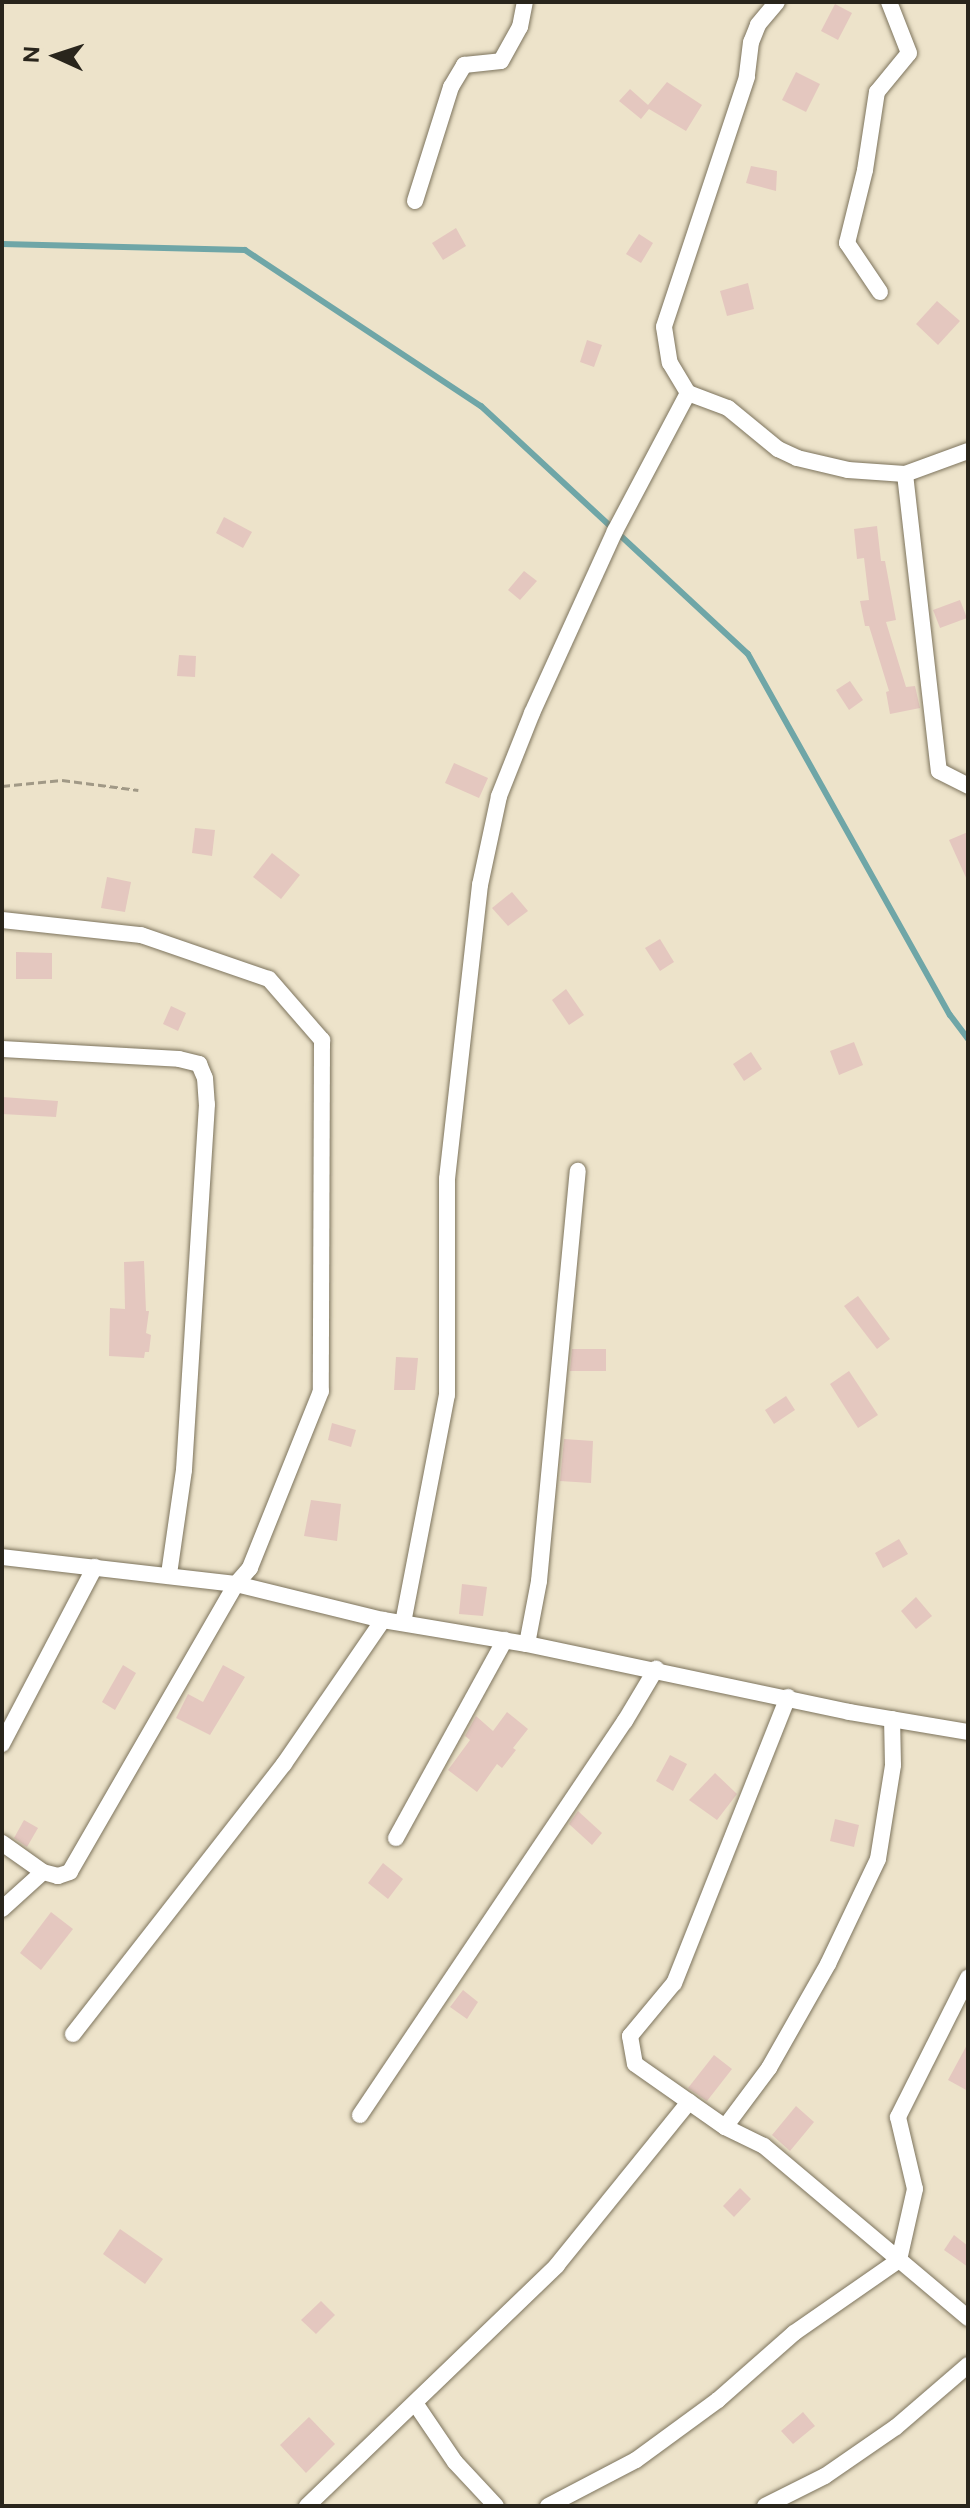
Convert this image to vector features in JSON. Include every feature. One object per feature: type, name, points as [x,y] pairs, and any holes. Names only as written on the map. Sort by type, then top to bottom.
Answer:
[{"type":"street","points":[[415,201],[451,87],[464,65],[501,61],[520,27],[525,2]]},
{"type":"street","points":[[777,2],[758,25],[751,42],[747,77],[664,327],[670,363],[688,393],[728,408],[778,449],[797,458],[848,470],[905,474],[968,451]]},
{"type":"street","points":[[880,292],[847,243],[865,170],[877,92],[909,53],[889,2]]},
{"type":"street","points":[[403,1623],[447,1395],[447,1179],[480,885],[499,796],[532,713],[615,531],[688,393]]},
{"type":"street","points":[[905,474],[939,771],[968,786]]},
{"type":"street","points":[[2,920],[141,935],[269,979],[322,1040],[321,1391],[250,1568],[236,1584],[70,1872],[58,1876],[43,1872],[2,1843]]},
{"type":"street","points":[[2,1049],[179,1059],[199,1064],[205,1078],[207,1104],[184,1470],[169,1574]]},
{"type":"street","points":[[527,1644],[540,1567],[578,1171]]},
{"type":"street","points":[[2,1557],[236,1584],[383,1620],[527,1644],[968,1732]]},
{"type":"street","points":[[2,1744],[95,1567]]},
{"type":"street","points":[[73,2034],[284,1764],[383,1620]]},
{"type":"street","points":[[396,1838],[505,1640]]},
{"type":"street","points":[[360,2115],[625,1721],[656,1669]]},
{"type":"street","points":[[788,1697],[674,1983],[630,2036],[635,2064],[725,2127],[764,2146],[968,2318]]},
{"type":"street","points":[[725,2127],[769,2068],[828,1964],[878,1859],[893,1765],[892,1719]]},
{"type":"street","points":[[2,1909],[43,1872]]},
{"type":"street","points":[[548,2506],[636,2460],[718,2400],[794,2333],[899,2260],[915,2189],[898,2117],[968,1978]]},
{"type":"street","points":[[307,2506],[557,2265],[689,2102]]},
{"type":"street","points":[[765,2506],[825,2476],[872,2443],[968,2365]]},
{"type":"street","points":[[415,2403],[455,2462],[496,2506]]},
{"type":"path","points":[[2,786],[62,780],[138,790]]},
{"type":"building","points":[[835,4],[852,13],[838,40],[821,31]]},
{"type":"building","points":[[796,72],[820,84],[806,112],[782,100]]},
{"type":"building","points":[[667,82],[702,105],[686,131],[649,109],[641,119],[619,101],[630,89],[648,105]]},
{"type":"building","points":[[751,166],[777,171],[776,191],[746,183]]},
{"type":"building","points":[[456,228],[466,246],[443,260],[432,243]]},
{"type":"building","points":[[639,234],[653,243],[641,263],[626,254]]},
{"type":"building","points":[[748,283],[754,309],[727,316],[720,291]]},
{"type":"building","points":[[937,301],[960,321],[938,345],[916,324]]},
{"type":"building","points":[[587,340],[602,345],[594,367],[580,362]]},
{"type":"building","points":[[224,517],[252,532],[243,548],[216,533]]},
{"type":"building","points":[[877,526],[881,561],[885,561],[896,620],[886,622],[906,687],[915,686],[920,708],[890,714],[886,692],[889,691],[869,626],[865,626],[860,601],[869,600],[864,558],[857,559],[854,529]]},
{"type":"building","points":[[524,571],[537,581],[520,600],[508,590]]},
{"type":"building","points":[[960,600],[967,618],[940,628],[933,610]]},
{"type":"building","points":[[179,655],[196,656],[195,677],[177,676]]},
{"type":"building","points":[[850,681],[863,700],[849,710],[836,690]]},
{"type":"building","points":[[454,763],[488,778],[479,798],[445,783]]},
{"type":"building","points":[[195,828],[215,830],[212,856],[192,853]]},
{"type":"building","points":[[968,832],[968,882],[949,840]]},
{"type":"building","points":[[272,853],[300,875],[281,899],[253,877]]},
{"type":"building","points":[[107,877],[131,882],[125,912],[101,908]]},
{"type":"building","points":[[512,892],[528,911],[508,926],[492,908]]},
{"type":"building","points":[[660,939],[674,962],[660,971],[645,948]]},
{"type":"building","points":[[16,952],[52,953],[52,979],[16,979]]},
{"type":"building","points":[[566,989],[584,1015],[569,1025],[552,1000]]},
{"type":"building","points":[[171,1006],[186,1013],[178,1031],[163,1024]]},
{"type":"building","points":[[854,1042],[863,1065],[839,1075],[830,1051]]},
{"type":"building","points":[[751,1052],[762,1069],[744,1081],[733,1064]]},
{"type":"building","points":[[2,1097],[58,1101],[56,1117],[2,1114]]},
{"type":"building","points":[[144,1261],[146,1311],[149,1311],[146,1333],[151,1335],[149,1352],[145,1352],[144,1358],[109,1356],[110,1308],[125,1309],[124,1262]]},
{"type":"building","points":[[858,1296],[890,1339],[877,1349],[844,1306]]},
{"type":"building","points":[[572,1349],[606,1349],[606,1371],[570,1371]]},
{"type":"building","points":[[396,1357],[418,1358],[415,1390],[394,1390]]},
{"type":"building","points":[[849,1371],[878,1415],[858,1428],[830,1384]]},
{"type":"building","points":[[786,1396],[795,1410],[774,1424],[765,1410]]},
{"type":"building","points":[[332,1423],[356,1430],[351,1447],[328,1440]]},
{"type":"building","points":[[564,1439],[593,1441],[591,1483],[560,1481]]},
{"type":"building","points":[[311,1500],[341,1504],[337,1541],[304,1536]]},
{"type":"building","points":[[899,1539],[908,1554],[883,1568],[875,1553]]},
{"type":"building","points":[[462,1584],[487,1587],[483,1616],[459,1614]]},
{"type":"building","points":[[916,1597],[932,1616],[916,1629],[901,1611]]},
{"type":"building","points":[[123,1665],[136,1673],[115,1710],[102,1702]]},
{"type":"building","points":[[223,1665],[245,1677],[210,1735],[176,1718],[188,1694],[203,1702]]},
{"type":"building","points":[[507,1712],[528,1729],[502,1768],[497,1764],[477,1792],[448,1770],[470,1740],[465,1736],[476,1716],[493,1731]]},
{"type":"building","points":[[670,1755],[687,1764],[673,1791],[656,1781]]},
{"type":"building","points":[[715,1773],[737,1794],[717,1820],[689,1800]]},
{"type":"building","points":[[578,1811],[602,1833],[592,1845],[569,1824]]},
{"type":"building","points":[[835,1819],[859,1825],[854,1847],[830,1841]]},
{"type":"building","points":[[24,1820],[38,1828],[27,1847],[14,1838]]},
{"type":"building","points":[[383,1863],[403,1879],[388,1899],[368,1883]]},
{"type":"building","points":[[51,1912],[73,1929],[41,1970],[20,1953]]},
{"type":"building","points":[[463,1990],[478,2002],[467,2019],[450,2007]]},
{"type":"building","points":[[968,2043],[968,2091],[948,2080]]},
{"type":"building","points":[[714,2055],[732,2069],[707,2101],[688,2088]]},
{"type":"building","points":[[796,2106],[814,2122],[790,2151],[772,2135]]},
{"type":"building","points":[[740,2188],[751,2199],[734,2217],[723,2206]]},
{"type":"building","points":[[120,2229],[163,2259],[145,2284],[103,2254]]},
{"type":"building","points":[[954,2235],[968,2246],[968,2267],[944,2250]]},
{"type":"building","points":[[321,2301],[335,2315],[316,2334],[301,2320]]},
{"type":"building","points":[[803,2412],[815,2426],[793,2444],[781,2431]]},
{"type":"building","points":[[309,2417],[335,2444],[306,2473],[280,2445]]},
{"type":"waterway","points":[[2,244],[245,250],[481,406],[748,654],[950,1015],[968,1039]]}]
